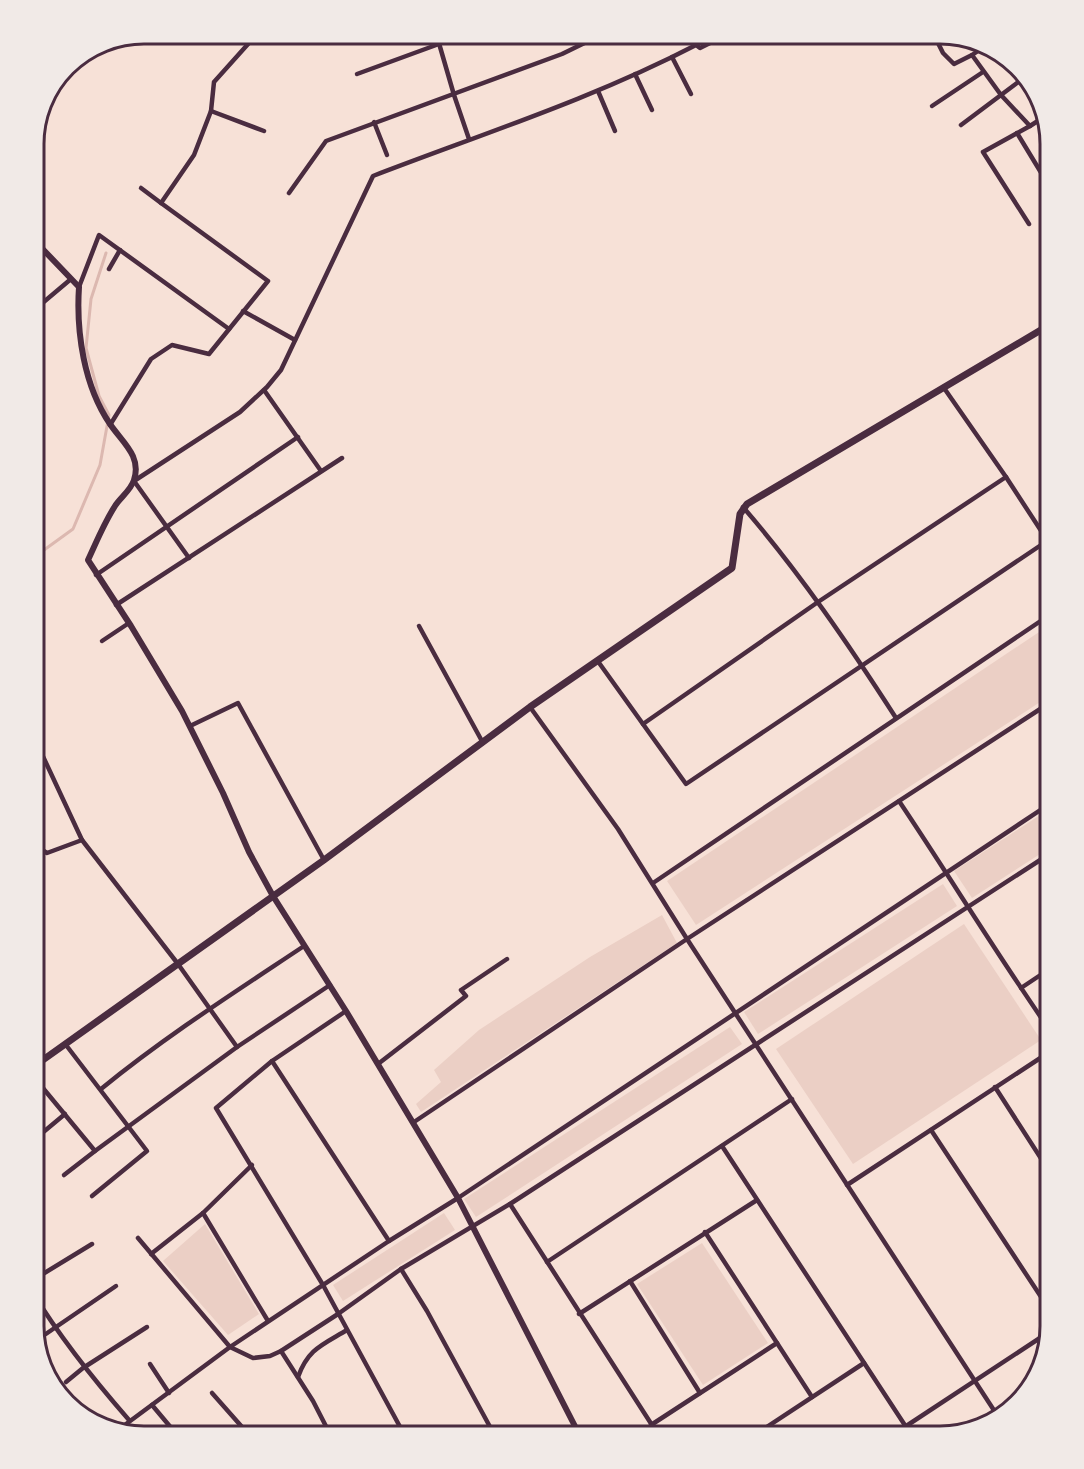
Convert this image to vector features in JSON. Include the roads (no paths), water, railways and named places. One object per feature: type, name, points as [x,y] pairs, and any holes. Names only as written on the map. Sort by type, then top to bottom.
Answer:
[{"type":"main road","points":[[45,1058],[324,860],[530,707],[732,568],[743,507],[1040,331]]},
{"type":"street","points":[[161,203],[194,155],[211,111],[214,82],[248,44]]},
{"type":"street","points":[[357,74],[439,44],[469,139]]},
{"type":"street","points":[[289,193],[326,141],[454,95],[582,44]]},
{"type":"street","points":[[575,1426],[458,1198],[330,984],[273,896],[249,852],[223,793],[189,726],[129,623],[88,560],[114,508],[134,481],[240,412],[264,390],[281,370],[374,176],[573,102],[696,45],[700,48],[708,44]]},
{"type":"street","points":[[938,44],[943,53],[954,64],[978,51]]},
{"type":"street","points":[[972,55],[1001,95],[1030,126]]},
{"type":"street","points":[[672,57],[691,94]]},
{"type":"street","points":[[932,105],[983,72]]},
{"type":"street","points":[[635,74],[652,110]]},
{"type":"street","points":[[961,125],[1019,81]]},
{"type":"street","points":[[598,91],[615,131]]},
{"type":"street","points":[[211,111],[264,132]]},
{"type":"street","points":[[1029,224],[983,152],[1038,121]]},
{"type":"street","points":[[374,122],[387,155]]},
{"type":"street","points":[[1017,133],[1040,171]]},
{"type":"street","points":[[111,425],[150,359],[172,345],[209,354],[268,281],[141,188]]},
{"type":"street","points":[[189,558],[134,481],[135,459],[96,400],[83,353],[77,313],[79,287],[99,235],[229,329]]},
{"type":"street","points":[[109,269],[120,250]]},
{"type":"street","points":[[44,251],[79,287]]},
{"type":"street","points":[[44,302],[71,279]]},
{"type":"street","points":[[243,311],[295,340]]},
{"type":"street","points":[[944,388],[1040,530]]},
{"type":"street","points":[[264,390],[321,471]]},
{"type":"street","points":[[96,575],[298,437]]},
{"type":"street","points":[[116,605],[342,458]]},
{"type":"street","points":[[643,724],[818,602],[1006,477]]},
{"type":"street","points":[[743,507],[818,602],[896,718]]},
{"type":"street","points":[[597,660],[686,784],[1040,546]]},
{"type":"street","points":[[653,883],[1040,621]]},
{"type":"street","points":[[102,641],[129,623]]},
{"type":"street","points":[[419,627],[483,743]]},
{"type":"street","points":[[189,726],[238,703],[324,860]]},
{"type":"street","points":[[530,707],[618,829],[687,939],[994,1410]]},
{"type":"street","points":[[414,1122],[687,939],[1040,709]]},
{"type":"street","points":[[44,759],[82,840],[178,964],[237,1047]]},
{"type":"street","points":[[899,801],[1040,1016]]},
{"type":"street","points":[[125,1424],[268,1321],[458,1198],[1040,810]]},
{"type":"street","points":[[44,851],[47,853],[82,840]]},
{"type":"street","points":[[138,1238],[230,1347],[247,1356],[257,1358],[270,1356],[338,1314],[401,1269],[510,1204],[1040,860]]},
{"type":"street","points":[[101,1089],[210,1008],[304,946]]},
{"type":"street","points":[[378,1064],[466,996],[461,990],[507,959]]},
{"type":"street","points":[[1021,988],[1040,975]]},
{"type":"street","points":[[64,1175],[129,1124],[330,984]]},
{"type":"street","points":[[346,1011],[272,1061],[216,1108],[323,1285],[400,1426]]},
{"type":"street","points":[[66,1044],[147,1150],[92,1196]]},
{"type":"street","points":[[848,1185],[1040,1058]]},
{"type":"street","points":[[272,1061],[389,1241]]},
{"type":"street","points":[[995,1088],[1040,1157]]},
{"type":"street","points":[[44,1089],[95,1151]]},
{"type":"street","points":[[547,1262],[792,1099]]},
{"type":"street","points":[[44,1132],[65,1114]]},
{"type":"street","points":[[931,1130],[1040,1295]]},
{"type":"street","points":[[722,1146],[905,1426]]},
{"type":"street","points":[[151,1254],[203,1213],[252,1166]]},
{"type":"street","points":[[579,1314],[757,1200]]},
{"type":"street","points":[[510,1204],[651,1425],[777,1342]]},
{"type":"street","points":[[203,1213],[268,1321]]},
{"type":"street","points":[[705,1232],[812,1397]]},
{"type":"street","points":[[44,1273],[92,1244]]},
{"type":"street","points":[[401,1269],[427,1311],[490,1426]]},
{"type":"street","points":[[630,1281],[700,1393]]},
{"type":"street","points":[[44,1335],[116,1286]]},
{"type":"street","points":[[44,1311],[83,1368],[129,1420]]},
{"type":"street","points":[[66,1382],[83,1368],[147,1327]]},
{"type":"street","points":[[298,1377],[304,1361],[315,1350],[347,1330]]},
{"type":"street","points":[[908,1426],[1040,1339]]},
{"type":"street","points":[[281,1351],[325,1426]]},
{"type":"street","points":[[768,1426],[864,1363]]},
{"type":"street","points":[[150,1364],[170,1393]]},
{"type":"street","points":[[212,1393],[241,1426]]},
{"type":"street","points":[[152,1405],[170,1426]]},
{"type":"waterway","points":[[44,550],[73,529],[100,465],[109,415],[99,396],[86,348],[91,299],[106,253]]}]
